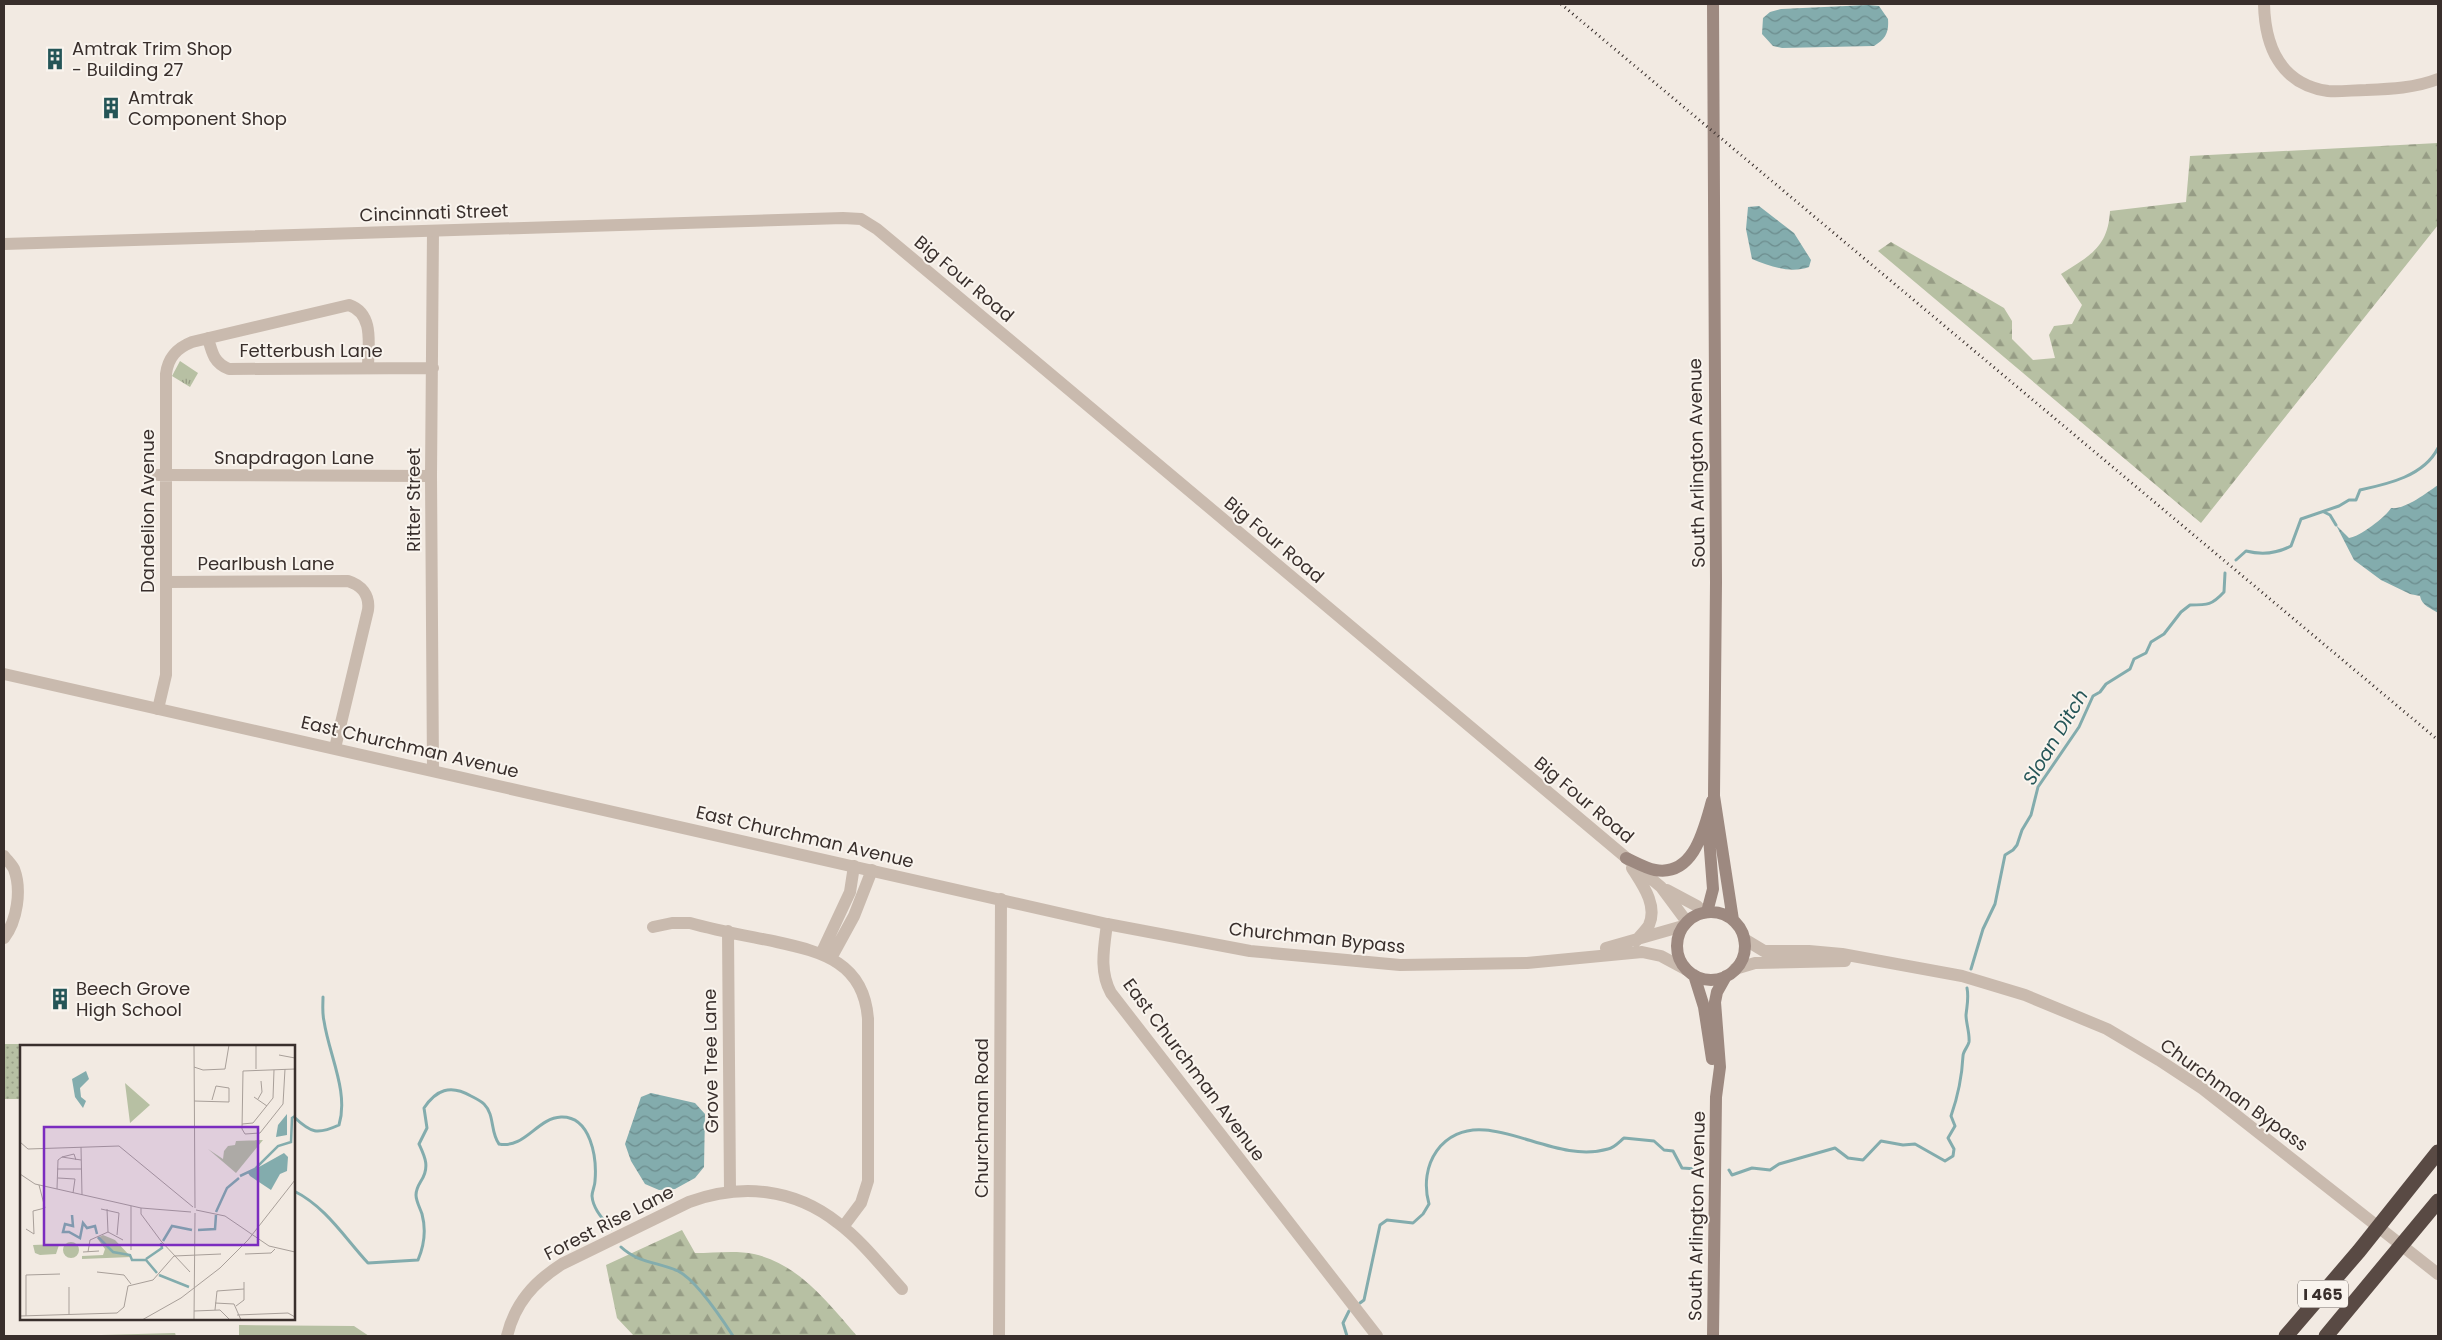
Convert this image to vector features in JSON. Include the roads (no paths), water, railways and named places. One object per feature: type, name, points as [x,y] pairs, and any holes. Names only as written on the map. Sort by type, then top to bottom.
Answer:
[{"type":"highway","name":"I 465","points":[[2286,1336],[2360,1251],[2438,1152]]},
{"type":"highway","name":"I 465","points":[[2326,1336],[2383,1270],[2438,1201]]},
{"type":"main road","name":"South Arlington Avenue","points":[[1713,4],[1716,572],[1714,796],[1733,920]]},
{"type":"main road","points":[[1626,858],[1658,871],[1678,866],[1692,854],[1698,845],[1714,796]]},
{"type":"main road","points":[[1705,912],[1720,914],[1733,920],[1740,928],[1744,939],[1743,955],[1730,973],[1710,980],[1690,972],[1678,954],[1677,944],[1685,924],[1705,912],[1714,889],[1708,817]]},
{"type":"main road","name":"South Arlington Avenue","points":[[1690,972],[1705,1016],[1716,1097]]},
{"type":"main road","name":"South Arlington Avenue","points":[[1713,1336],[1716,1097],[1720,1067],[1715,1002],[1717,992],[1730,973]]},
{"type":"street","points":[[2264,4],[2266,32],[2274,55],[2290,74],[2312,87],[2331,91],[2397,89],[2438,79]]},
{"type":"street","name":"Cincinnati Street","points":[[4,244],[843,218],[856,218],[864,221]]},
{"type":"street","name":"Big Four Road","points":[[864,221],[1025,352],[1374,649],[1661,887],[1705,912]]},
{"type":"street","name":"Ritter Street","points":[[432,231],[433,770]]},
{"type":"street","name":"Dandelion Avenue","points":[[158,708],[166,675],[166,582],[162,475],[167,366],[173,354],[184,345],[208,338],[349,305],[360,311],[367,322],[368,368]]},
{"type":"street","name":"Fetterbush Lane","points":[[208,338],[213,357],[221,366],[229,369],[433,368]]},
{"type":"street","name":"Snapdragon Lane","points":[[162,475],[431,476]]},
{"type":"street","name":"Pearlbush Lane","points":[[166,582],[348,581],[363,591],[367,597],[368,610],[335,748]]},
{"type":"street","name":"East Churchman Avenue","points":[[4,674],[1107,924],[1103,966],[1105,978],[1112,993],[1377,1336]]},
{"type":"street","points":[[4,856],[14,868],[16,887],[13,922],[4,938]]},
{"type":"street","points":[[1626,858],[1647,892],[1651,909],[1648,925],[1636,941]]},
{"type":"street","points":[[826,956],[850,892],[854,866]]},
{"type":"street","points":[[826,956],[854,916],[872,870]]},
{"type":"street","name":"Big Four Road","points":[[1661,887],[1685,924]]},
{"type":"street","name":"Churchman Road","points":[[999,1336],[1001,899]]},
{"type":"street","points":[[653,927],[672,923],[690,923],[728,931],[826,956],[854,976],[864,997],[868,1019],[867,1188],[858,1209],[843,1227]]},
{"type":"street","name":"Churchman Bypass","points":[[1107,924],[1250,951],[1345,961],[1428,966],[1526,963],[1642,952],[1661,956],[1690,972]]},
{"type":"street","name":"Churchman Bypass","points":[[1526,963],[1616,947],[1685,924]]},
{"type":"street","name":"Grove Tree Lane","points":[[728,931],[730,1192]]},
{"type":"street","name":"Churchman Bypass","points":[[1744,939],[1764,951],[1826,952],[1944,972],[2008,989],[2107,1030],[2159,1060],[2203,1089],[2438,1274]]},
{"type":"street","name":"Churchman Bypass","points":[[1730,973],[1755,963],[1868,960]]},
{"type":"street","name":"Forest Rise Lane","points":[[508,1336],[512,1317],[529,1290],[544,1275],[562,1264],[689,1202],[708,1195],[730,1192],[755,1190],[783,1194],[821,1211],[843,1227],[902,1289]]},
{"type":"water","points":[[1879,6],[1888,19],[1886,35],[1874,46],[1782,48],[1773,46],[1762,34],[1763,18],[1770,12],[1781,9]]},
{"type":"water","points":[[1759,206],[1794,233],[1811,260],[1809,267],[1795,270],[1787,269],[1752,259],[1746,229],[1748,207]]},
{"type":"water","points":[[2438,485],[2438,613],[2425,604],[2420,596],[2410,594],[2381,580],[2354,560],[2336,525],[2349,538],[2353,537],[2372,526],[2391,508],[2409,504]]},
{"type":"water","points":[[651,1093],[695,1103],[705,1114],[704,1167],[695,1178],[675,1189],[659,1190],[645,1184],[631,1161],[625,1144],[641,1097]]},
{"type":"waterway","name":"Sloan Ditch","points":[[2236,560],[2246,551],[2269,553],[2291,546],[2301,519],[2339,506],[2349,500],[2356,500],[2360,490],[2382,485],[2415,472],[2432,458],[2438,448]]},
{"type":"waterway","points":[[2324,512],[2330,515],[2336,525]]},
{"type":"waterway","name":"Sloan Ditch","points":[[1971,969],[1983,929],[1995,904],[2005,855],[2017,845],[2022,830],[2031,815],[2038,787],[2079,727],[2093,696],[2100,692],[2106,684],[2130,669],[2134,659],[2146,653],[2151,642],[2164,634],[2181,612],[2190,605],[2213,602],[2220,596],[2224,592],[2225,573]]},
{"type":"waterway","name":"Sloan Ditch","points":[[1729,1170],[1732,1175],[1752,1168],[1770,1170],[1779,1164],[1835,1148],[1848,1158],[1863,1160],[1881,1141],[1903,1145],[1915,1144],[1945,1161],[1953,1156],[1954,1149],[1948,1138],[1955,1126],[1951,1116],[1962,1071],[1963,1054],[1969,1042],[1966,1015],[1967,988]]},
{"type":"waterway","points":[[295,1118],[315,1131],[339,1125],[342,1100],[323,1018],[323,997]]},
{"type":"waterway","points":[[295,1192],[316,1205],[368,1263],[418,1260],[422,1249],[424,1231],[422,1214],[416,1195],[426,1167],[425,1158],[419,1144],[427,1128],[424,1108],[439,1093],[456,1090],[484,1104],[490,1113],[494,1134],[499,1144],[516,1142],[545,1122],[553,1119],[561,1117],[579,1123],[590,1140],[593,1150],[595,1161],[595,1183],[592,1194],[594,1205],[611,1229]]},
{"type":"waterway","name":"Sloan Ditch","points":[[1360,1303],[1364,1300],[1380,1225],[1387,1220],[1413,1223],[1423,1214],[1429,1204],[1426,1189],[1427,1175],[1431,1162],[1445,1141],[1457,1134],[1470,1130],[1500,1132],[1577,1152],[1593,1152],[1610,1148],[1624,1138],[1654,1141],[1664,1150],[1673,1151],[1682,1168],[1697,1169]]},
{"type":"waterway","points":[[621,1247],[634,1256],[671,1268],[685,1276],[708,1300],[733,1336]]},
{"type":"waterway","name":"Sloan Ditch","points":[[1347,1336],[1343,1323],[1349,1311]]},
{"type":"railway","points":[[1561,4],[2438,740]]},
{"type":"place","name":"Amtrak Trim Shop - Building 27","points":[[55,59]]},
{"type":"place","name":"Amtrak Component Shop","points":[[111,108]]},
{"type":"place","name":"Beech Grove High School","points":[[60,999]]}]
